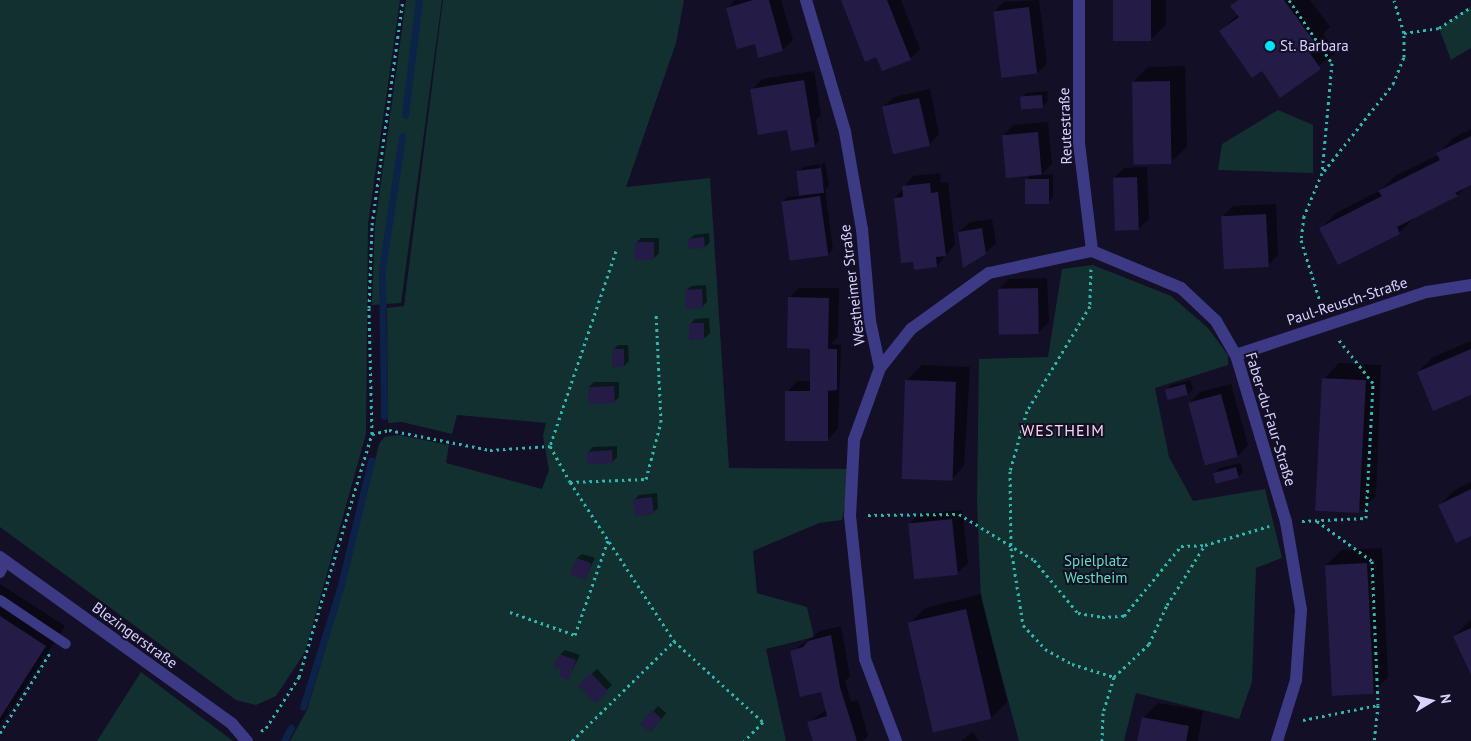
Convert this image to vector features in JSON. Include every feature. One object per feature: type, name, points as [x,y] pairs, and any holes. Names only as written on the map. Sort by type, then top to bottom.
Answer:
[{"type":"street","name":"Westheimer Straße","points":[[806,0],[845,132],[862,229],[870,321],[880,368]]},
{"type":"street","name":"Reutestraße","points":[[1079,0],[1079,143],[1092,251]]},
{"type":"street","points":[[896,741],[865,659],[850,516],[854,440],[880,368],[911,329],[989,273],[1092,251]]},
{"type":"street","name":"Faber-du-Faur-Straße","points":[[1092,251],[1181,288],[1216,321],[1236,355],[1286,522],[1300,610],[1296,680],[1277,741]]},
{"type":"street","name":"Paul-Reusch-Straße","points":[[1236,355],[1427,292],[1471,284]]},
{"type":"street","name":"Blezingerstraße","points":[[2,564],[232,724],[247,740]]},
{"type":"lane","points":[[0,600],[62,641]]},
{"type":"path","points":[[247,740],[266,728],[299,677],[372,434],[369,308],[372,224],[403,0]]},
{"type":"path","points":[[1289,0],[1332,63],[1322,173]]},
{"type":"path","points":[[850,516],[959,514],[1011,548],[1034,560],[1078,613],[1102,617],[1124,616],[1181,546],[1204,545],[1286,522],[1366,518],[1373,383],[1328,324],[1300,240],[1304,216],[1322,173],[1393,84],[1404,57],[1404,33],[1394,0]]},
{"type":"path","points":[[1404,33],[1439,28],[1471,6]]},
{"type":"path","points":[[1092,251],[1090,306],[1028,411],[1010,471],[1011,548],[1023,625],[1045,649],[1072,664],[1114,676]]},
{"type":"path","points":[[616,252],[550,446],[570,482],[674,641],[762,722],[744,741]]},
{"type":"path","points":[[570,482],[646,479],[661,422],[656,313]]},
{"type":"path","points":[[372,434],[389,430],[490,450],[550,446]]},
{"type":"path","points":[[1316,520],[1372,560],[1378,705],[1374,741]]},
{"type":"path","points":[[510,612],[575,635],[608,540]]},
{"type":"path","points":[[1102,741],[1103,714],[1114,676],[1149,644],[1167,605],[1204,545]]},
{"type":"path","points":[[0,733],[62,641]]},
{"type":"path","points":[[572,741],[674,641]]},
{"type":"path","points":[[1283,724],[1378,705]]},
{"type":"green space","points":[[0,0],[400,0],[368,224],[366,434],[305,652],[276,696],[256,705],[236,700],[0,527]]},
{"type":"green space","points":[[406,0],[442,0],[401,303],[372,305],[375,226]]},
{"type":"green space","points":[[443,0],[684,0],[676,43],[626,187],[710,178],[729,468],[852,469],[842,520],[819,523],[753,551],[757,593],[807,607],[814,637],[766,649],[786,741],[290,741],[307,710],[342,593],[379,444],[384,437],[398,435],[449,445],[446,463],[542,489],[549,470],[543,436],[546,423],[457,415],[452,434],[402,422],[388,423],[387,308],[404,306]]},
{"type":"green space","points":[[1471,7],[1471,48],[1451,60],[1439,28]]},
{"type":"green space","points":[[1278,110],[1313,125],[1313,173],[1218,170],[1222,144]]},
{"type":"green space","name":"Spielplatz Westheim","points":[[1093,265],[1171,296],[1208,328],[1228,355],[1228,365],[1155,388],[1169,457],[1193,501],[1265,489],[1282,558],[1256,568],[1252,682],[1239,719],[1136,693],[1124,741],[1019,741],[981,599],[977,503],[979,359],[1048,357],[1062,269]]},
{"type":"green space","points":[[141,672],[233,741],[97,741]]},
{"type":"building","points":[[753,0],[769,0],[783,51],[758,58],[755,44],[737,49],[726,8]]},
{"type":"building","points":[[841,0],[887,0],[911,60],[882,71],[876,57],[865,62]]},
{"type":"building","points":[[1113,0],[1151,0],[1151,41],[1113,41]]},
{"type":"building","name":"St. Barbara","points":[[1238,0],[1284,0],[1315,43],[1307,49],[1321,69],[1280,98],[1262,71],[1252,78],[1219,31],[1239,17],[1230,6]]},
{"type":"building","points":[[1029,7],[1037,74],[1001,78],[993,11]]},
{"type":"building","points":[[804,80],[815,147],[791,151],[787,130],[758,135],[750,89]]},
{"type":"building","points":[[1170,81],[1171,164],[1133,165],[1132,82]]},
{"type":"building","points":[[1042,95],[1043,108],[1021,110],[1020,97]]},
{"type":"building","points":[[919,98],[930,146],[893,154],[882,107]]},
{"type":"building","points":[[1038,132],[1042,175],[1006,178],[1002,135]]},
{"type":"building","points":[[1471,136],[1471,185],[1455,193],[1458,196],[1397,227],[1400,234],[1338,265],[1319,228],[1382,196],[1378,191],[1440,160],[1436,153]]},
{"type":"building","points":[[821,168],[824,193],[799,196],[796,171]]},
{"type":"building","points":[[1137,177],[1139,230],[1115,231],[1113,178]]},
{"type":"building","points":[[1025,179],[1049,179],[1049,204],[1025,204]]},
{"type":"building","points":[[930,183],[931,193],[938,192],[946,256],[936,257],[937,267],[914,270],[913,262],[901,263],[894,198],[903,197],[902,186]]},
{"type":"building","points":[[820,196],[828,255],[790,261],[781,201]]},
{"type":"building","points":[[1266,214],[1269,267],[1224,269],[1221,216]]},
{"type":"building","points":[[982,228],[986,254],[963,268],[958,232]]},
{"type":"building","points":[[704,237],[705,248],[689,249],[687,239]]},
{"type":"building","points":[[635,242],[654,242],[654,260],[635,260]]},
{"type":"building","points":[[1038,288],[1039,334],[999,335],[998,289]]},
{"type":"building","points":[[702,289],[703,308],[686,309],[685,290]]},
{"type":"building","points":[[788,297],[829,298],[828,349],[837,349],[837,390],[828,391],[828,441],[785,441],[785,391],[810,391],[810,349],[787,348]]},
{"type":"building","points":[[689,323],[704,323],[704,340],[689,340]]},
{"type":"building","points":[[612,349],[624,349],[624,367],[612,367]]},
{"type":"building","points":[[1471,349],[1471,395],[1433,411],[1417,372]]},
{"type":"building","points":[[1322,378],[1366,380],[1359,513],[1315,511]]},
{"type":"building","points":[[905,380],[956,382],[953,481],[902,479]]},
{"type":"building","points":[[1185,384],[1188,395],[1168,400],[1165,389]]},
{"type":"building","points":[[614,386],[615,403],[589,404],[588,387]]},
{"type":"building","points":[[1221,394],[1238,457],[1205,466],[1188,403]]},
{"type":"building","points":[[612,450],[613,463],[588,465],[587,452]]},
{"type":"building","points":[[1236,467],[1239,478],[1216,484],[1213,473]]},
{"type":"building","points":[[1471,489],[1471,536],[1456,543],[1438,505]]},
{"type":"building","points":[[652,497],[654,514],[635,516],[633,499]]},
{"type":"building","points":[[952,519],[958,575],[914,579],[908,524]]},
{"type":"building","points":[[576,558],[591,563],[586,580],[570,575]]},
{"type":"building","points":[[1367,563],[1374,694],[1332,696],[1325,565]]},
{"type":"building","points":[[966,609],[991,719],[933,733],[908,622]]},
{"type":"building","points":[[0,616],[46,646],[0,718]]},
{"type":"building","points":[[1471,628],[1471,675],[1453,636]]},
{"type":"building","points":[[831,635],[840,687],[857,741],[813,741],[807,722],[827,716],[821,692],[800,697],[790,651],[803,647],[808,641]]},
{"type":"building","points":[[559,654],[576,660],[569,680],[559,677],[561,669],[554,667]]},
{"type":"building","points":[[591,673],[608,691],[595,704],[578,685]]},
{"type":"building","points":[[652,710],[662,719],[650,732],[640,723]]},
{"type":"building","points":[[1142,717],[1189,726],[1186,741],[1137,741]]},
{"type":"waterway","points":[[405,115],[419,0]]},
{"type":"waterway","points":[[384,416],[382,269],[402,136]]},
{"type":"waterway","points":[[303,707],[341,585],[371,461]]},
{"type":"waterway","points":[[284,741],[291,728]]},
{"type":"place","name":"St. Barbara","points":[[1270,46]]},
{"type":"district","name":"WESTHEIM","points":[[1063,430]]}]
